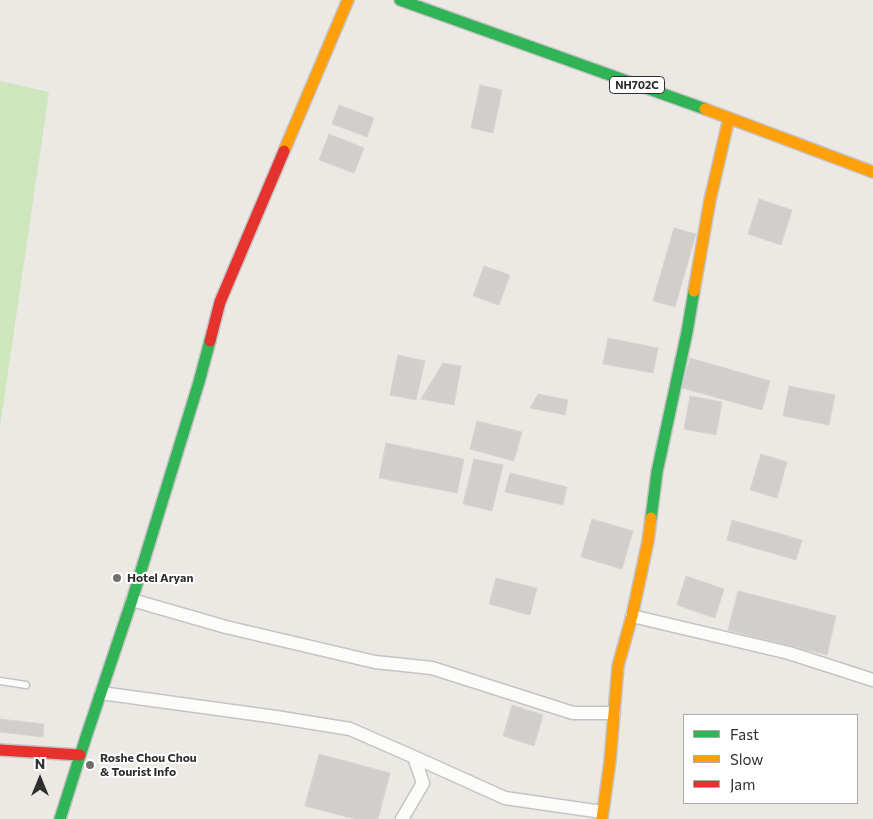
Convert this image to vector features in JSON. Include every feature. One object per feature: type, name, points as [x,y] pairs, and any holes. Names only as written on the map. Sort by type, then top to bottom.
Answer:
[{"type":"main road","points":[[60,819],[132,600],[199,382],[220,302],[348,0]]},
{"type":"main road","name":"NH702C","points":[[400,0],[873,172]]},
{"type":"main road","points":[[602,815],[610,761],[618,666],[632,616],[648,541],[658,472],[687,332],[710,200],[728,118]]},
{"type":"main road","points":[[0,750],[80,755]]},
{"type":"street","points":[[132,600],[226,627],[375,662],[432,668],[573,713],[614,713]]},
{"type":"street","points":[[632,616],[789,653],[873,680]]},
{"type":"street","points":[[101,693],[350,729],[505,798],[602,815]]},
{"type":"street","points":[[402,819],[423,783],[414,757]]},
{"type":"lane","points":[[0,681],[26,686]]},
{"type":"green space","points":[[0,81],[49,92],[0,427]]},
{"type":"building","points":[[480,85],[502,90],[493,133],[471,128]]},
{"type":"building","points":[[339,105],[374,118],[367,137],[332,124]]},
{"type":"building","points":[[329,134],[364,148],[354,173],[319,160]]},
{"type":"building","points":[[759,199],[792,210],[781,245],[748,234]]},
{"type":"building","points":[[674,228],[696,234],[675,307],[653,301]]},
{"type":"building","points":[[484,266],[510,275],[499,305],[473,296]]},
{"type":"building","points":[[608,338],[658,348],[653,373],[603,364]]},
{"type":"building","points":[[398,355],[425,361],[416,400],[390,395]]},
{"type":"building","points":[[690,358],[770,381],[762,410],[682,388]]},
{"type":"building","points":[[443,363],[461,366],[454,405],[421,399]]},
{"type":"building","points":[[789,386],[835,395],[829,425],[783,416]]},
{"type":"building","points":[[538,394],[568,400],[565,415],[530,408]]},
{"type":"building","points":[[690,396],[722,402],[716,435],[684,429]]},
{"type":"building","points":[[477,421],[522,432],[514,461],[470,449]]},
{"type":"building","points":[[386,443],[464,459],[457,493],[379,478]]},
{"type":"building","points":[[761,454],[787,462],[777,498],[750,490]]},
{"type":"building","points":[[474,459],[503,465],[492,511],[463,504]]},
{"type":"building","points":[[510,473],[567,487],[563,505],[505,492]]},
{"type":"building","points":[[592,519],[633,531],[622,569],[581,557]]},
{"type":"building","points":[[732,520],[802,540],[796,560],[727,540]]},
{"type":"building","points":[[686,576],[724,589],[715,618],[677,605]]},
{"type":"building","points":[[496,578],[537,588],[530,615],[489,604]]},
{"type":"building","points":[[738,591],[836,616],[827,655],[728,630]]},
{"type":"building","points":[[512,705],[543,715],[534,746],[503,736]]},
{"type":"building","points":[[0,719],[44,724],[43,737],[0,732]]},
{"type":"building","points":[[319,754],[390,773],[378,819],[355,819],[305,806]]},
{"type":"traffic: fast","points":[[400,0],[705,109]]},
{"type":"traffic: fast","points":[[651,518],[657,472],[694,291]]},
{"type":"traffic: fast","points":[[60,819],[132,600],[210,341]]},
{"type":"traffic: slow","points":[[284,151],[348,0]]},
{"type":"traffic: slow","points":[[705,109],[873,172]]},
{"type":"traffic: slow","points":[[694,291],[710,200],[729,118]]},
{"type":"traffic: slow","points":[[602,819],[610,761],[618,666],[632,616],[651,518]]},
{"type":"traffic: jam","points":[[210,341],[220,302],[284,151]]},
{"type":"traffic: jam","points":[[0,750],[80,755]]},
{"type":"place","name":"Hotel Aryan","points":[[117,578]]},
{"type":"place","name":"Roshe Chou Chou & Tourist Info","points":[[90,765]]}]
